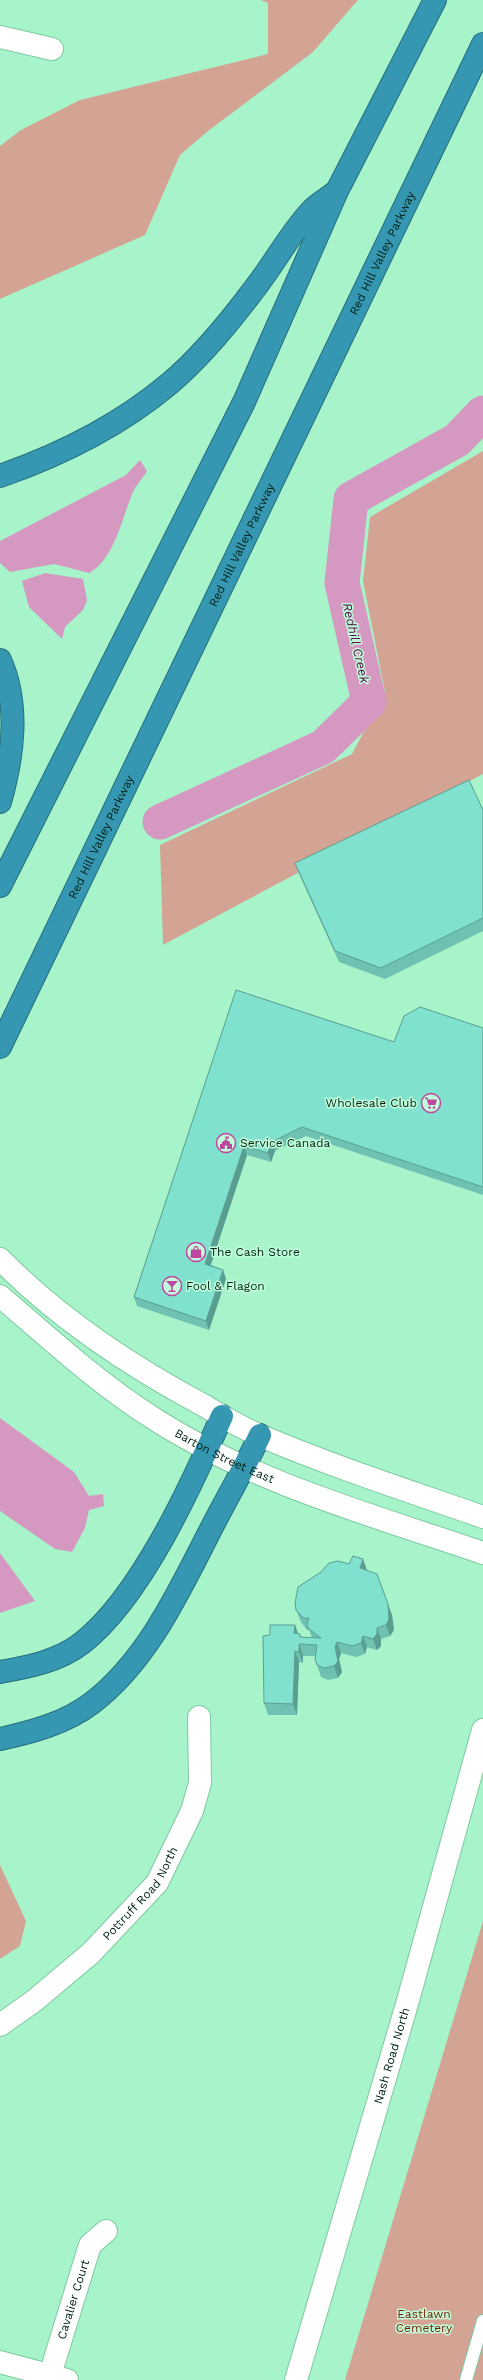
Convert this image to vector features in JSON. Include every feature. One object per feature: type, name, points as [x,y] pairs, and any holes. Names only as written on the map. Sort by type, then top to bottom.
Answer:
[{"type":"highway","points":[[0,886],[244,402],[337,191],[434,0]]},
{"type":"highway","name":"Red Hill Valley Parkway","points":[[0,1047],[483,44]]},
{"type":"highway","points":[[0,476],[30,465],[81,442],[129,412],[169,384],[213,340],[243,304],[311,211],[337,191]]},
{"type":"highway","points":[[0,660],[6,674],[13,715],[12,746],[7,776],[0,802]]},
{"type":"highway","points":[[0,1672],[27,1668],[55,1658],[82,1643],[104,1623],[127,1594],[158,1546],[208,1448],[222,1416]]},
{"type":"highway","points":[[0,1739],[34,1732],[62,1720],[91,1704],[116,1683],[140,1653],[175,1600],[245,1468],[260,1435]]},
{"type":"main road","points":[[0,37],[52,49]]},
{"type":"main road","points":[[1,1260],[33,1289],[101,1344],[159,1382],[222,1416],[260,1435],[319,1459],[483,1517]]},
{"type":"main road","name":"Barton Street East","points":[[0,1296],[87,1369],[156,1420],[245,1468],[283,1484],[483,1553]]},
{"type":"main road","name":"Pottruff Road North","points":[[0,2025],[34,2001],[91,1953],[157,1883],[192,1811],[200,1783],[199,1717]]},
{"type":"main road","name":"Nash Road North","points":[[296,2380],[407,2004],[483,1730]]},
{"type":"main road","name":"Cavalier Court","points":[[58,2377],[90,2245],[106,2231]]},
{"type":"main road","points":[[0,2362],[58,2377]]},
{"type":"lane","points":[[466,2380],[483,2321]]},
{"type":"green space","points":[[261,0],[358,0],[313,52],[208,131],[180,155],[145,235],[0,299],[0,146],[21,130],[80,100],[268,54],[268,3]]},
{"type":"green space","points":[[483,451],[483,774],[163,945],[160,845],[352,754],[385,692],[363,581],[370,517]]},
{"type":"green space","points":[[0,1865],[26,1921],[20,1946],[0,1959]]},
{"type":"green space","name":"Eastlawn Cemetery","points":[[483,1921],[483,2380],[345,2380]]},
{"type":"shaded area","points":[[140,460],[147,471],[133,492],[117,537],[98,567],[89,573],[54,564],[10,572],[0,563],[0,541],[126,475]]},
{"type":"shaded area","points":[[45,573],[83,579],[87,600],[83,610],[65,627],[62,639],[29,607],[22,581]]},
{"type":"shaded area","points":[[0,1418],[74,1472],[89,1496],[103,1494],[104,1506],[89,1510],[85,1528],[72,1552],[55,1549],[0,1511]]},
{"type":"shaded area","points":[[0,1553],[35,1601],[0,1613]]},
{"type":"building","points":[[469,780],[483,810],[483,918],[381,968],[335,951],[295,863]]},
{"type":"building","points":[[236,990],[394,1042],[404,1016],[420,1007],[483,1028],[483,1187],[302,1127],[272,1142],[268,1153],[244,1146],[205,1264],[223,1270],[206,1321],[134,1297]]},
{"type":"building","points":[[353,1556],[363,1559],[360,1568],[377,1574],[388,1604],[389,1619],[386,1625],[377,1628],[377,1634],[373,1639],[363,1636],[361,1643],[352,1646],[337,1642],[335,1647],[338,1661],[334,1666],[324,1668],[317,1665],[315,1659],[317,1645],[299,1644],[299,1652],[295,1651],[293,1704],[264,1703],[263,1636],[270,1635],[270,1625],[295,1625],[294,1633],[300,1634],[300,1637],[321,1638],[309,1629],[307,1625],[309,1618],[303,1618],[296,1610],[295,1603],[298,1587],[321,1572],[329,1563],[338,1561],[349,1564]]},
{"type":"waterway","name":"Redhill Creek","points":[[160,822],[323,747],[369,702],[342,583],[351,499],[457,440],[483,413]]},
{"type":"place","name":"Wholesale Club","points":[[431,1103]]},
{"type":"place","name":"Service Canada","points":[[226,1143]]},
{"type":"place","name":"The Cash Store","points":[[196,1252]]},
{"type":"place","name":"Fool & Flagon","points":[[172,1286]]}]
